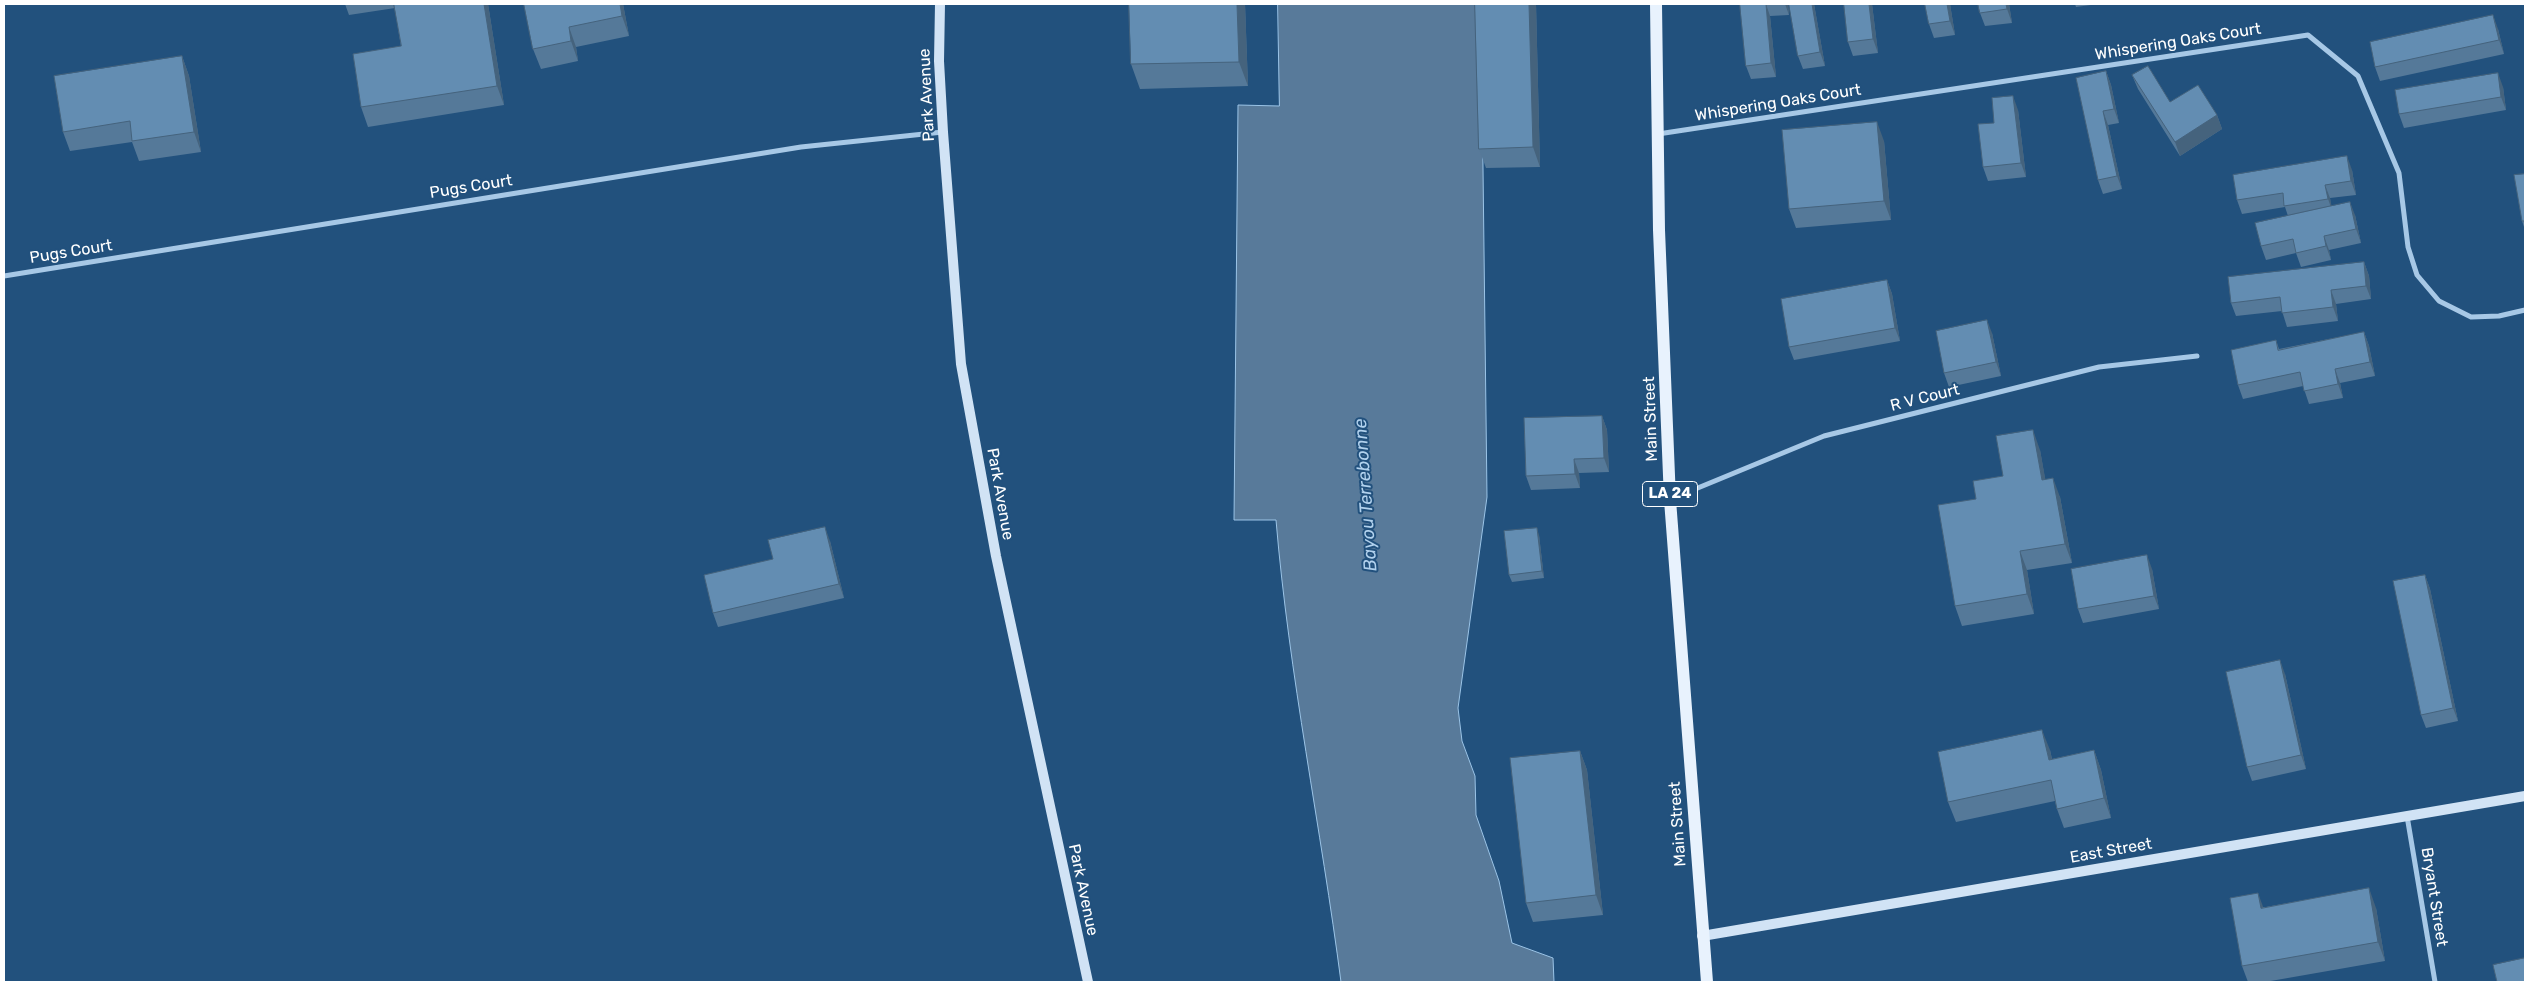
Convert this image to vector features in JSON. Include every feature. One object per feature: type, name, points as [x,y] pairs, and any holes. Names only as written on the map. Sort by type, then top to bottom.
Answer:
[{"type":"main road","name":"Park Avenue","points":[[940,4],[939,61],[943,132],[961,364],[996,556],[1088,982]]},
{"type":"main road","name":"Main Street","points":[[1656,4],[1659,230],[1670,500],[1707,982]]},
{"type":"main road","name":"East Street","points":[[1702,936],[2525,796]]},
{"type":"street","name":"Whispering Oaks Court","points":[[1658,134],[2308,35],[2358,76],[2399,173],[2408,247],[2417,276],[2439,301],[2471,317],[2499,316],[2525,310]]},
{"type":"street","name":"Pugs Court","points":[[4,276],[801,147],[943,132]]},
{"type":"street","name":"R V Court","points":[[1670,500],[1824,436],[2099,367],[2197,356]]},
{"type":"street","name":"Bryant Street","points":[[2407,816],[2435,982]]},
{"type":"water","name":"Bayou Terrebonne","points":[[1278,4],[1481,4],[1487,497],[1458,708],[1462,741],[1475,776],[1476,815],[1499,881],[1512,943],[1553,958],[1554,982],[1341,982],[1297,694],[1276,520],[1234,520],[1238,105],[1279,106]]},
{"type":"building","points":[[394,4],[484,4],[497,86],[361,107],[353,54],[401,46]]},
{"type":"building","points":[[524,4],[620,4],[622,16],[569,27],[571,41],[533,49]]},
{"type":"building","points":[[1129,4],[1237,4],[1239,62],[1131,64]]},
{"type":"building","points":[[1475,4],[1529,4],[1533,147],[1479,149]]},
{"type":"building","points":[[1740,4],[1766,4],[1771,63],[1746,66]]},
{"type":"building","points":[[1789,4],[1812,4],[1820,52],[1798,56]]},
{"type":"building","points":[[1844,4],[1869,4],[1873,39],[1848,42]]},
{"type":"building","points":[[1925,4],[1947,4],[1950,21],[1929,24]]},
{"type":"building","points":[[1978,4],[2006,4],[2007,9],[1980,13]]},
{"type":"building","points":[[2493,15],[2499,40],[2375,67],[2370,42]]},
{"type":"building","points":[[182,56],[194,132],[132,141],[130,121],[63,132],[54,76]]},
{"type":"building","points":[[2148,66],[2170,102],[2198,85],[2217,115],[2175,142],[2132,75]]},
{"type":"building","points":[[2106,71],[2114,109],[2103,111],[2117,176],[2098,180],[2076,78]]},
{"type":"building","points":[[2498,73],[2501,97],[2399,114],[2395,90]]},
{"type":"building","points":[[2013,96],[2021,163],[1983,167],[1978,124],[1994,123],[1992,98]]},
{"type":"building","points":[[1877,122],[1884,201],[1789,209],[1782,130]]},
{"type":"building","points":[[2347,156],[2351,181],[2325,185],[2328,199],[2284,206],[2283,193],[2237,200],[2233,175]]},
{"type":"building","points":[[2525,174],[2525,221],[2522,221],[2514,175]]},
{"type":"building","points":[[2350,202],[2356,229],[2324,236],[2326,246],[2296,253],[2293,239],[2261,246],[2255,223]]},
{"type":"building","points":[[2364,262],[2366,286],[2331,290],[2333,307],[2282,313],[2280,297],[2231,303],[2228,277]]},
{"type":"building","points":[[1887,280],[1895,328],[1789,347],[1781,299]]},
{"type":"building","points":[[1987,320],[1996,362],[1944,373],[1936,331]]},
{"type":"building","points":[[2364,332],[2370,362],[2335,369],[2338,384],[2304,391],[2300,372],[2238,385],[2231,350],[2276,340],[2278,350]]},
{"type":"building","points":[[1602,416],[1604,458],[1574,459],[1575,474],[1526,476],[1524,418]]},
{"type":"building","points":[[2033,430],[2042,480],[2053,478],[2065,544],[2020,551],[2027,594],[1955,606],[1938,505],[1976,499],[1973,481],[2003,476],[1996,436]]},
{"type":"building","points":[[825,527],[839,584],[713,613],[704,575],[773,559],[768,540]]},
{"type":"building","points":[[1537,528],[1542,571],[1509,575],[1504,531]]},
{"type":"building","points":[[2147,555],[2154,596],[2078,609],[2071,569]]},
{"type":"building","points":[[2425,575],[2453,708],[2421,715],[2393,581]]},
{"type":"building","points":[[2280,660],[2301,755],[2247,767],[2226,672]]},
{"type":"building","points":[[2042,730],[2049,760],[2094,750],[2104,798],[2057,809],[2051,780],[1948,802],[1938,752]]},
{"type":"building","points":[[1580,751],[1596,895],[1526,903],[1510,758]]},
{"type":"building","points":[[2369,888],[2378,942],[2242,966],[2230,898],[2258,893],[2261,908]]},
{"type":"building","points":[[2525,958],[2525,982],[2497,982],[2493,965]]}]
